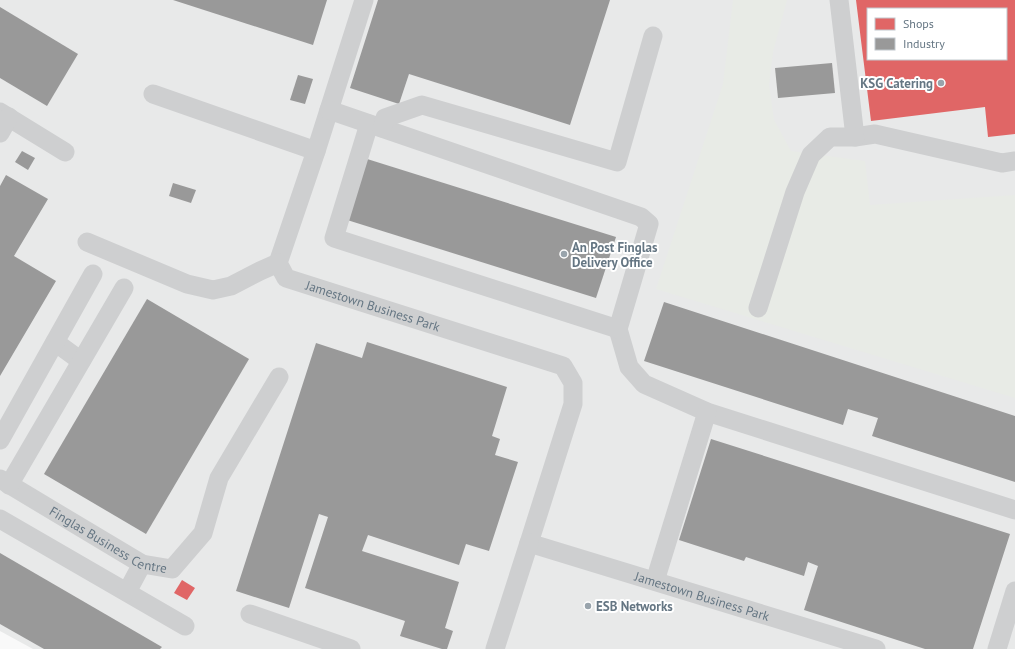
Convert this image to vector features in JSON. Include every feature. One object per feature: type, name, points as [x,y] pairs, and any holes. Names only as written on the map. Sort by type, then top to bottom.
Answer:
[{"type":"street","points":[[87,242],[187,284],[213,290],[231,286],[278,263],[316,151],[364,0]]},
{"type":"street","points":[[839,0],[855,137]]},
{"type":"street","points":[[618,329],[334,238],[375,126],[385,118],[422,105],[617,162],[653,36]]},
{"type":"street","points":[[153,94],[316,151]]},
{"type":"street","points":[[329,110],[642,217],[649,224],[618,329],[629,367],[644,384],[707,412],[1015,510]]},
{"type":"street","points":[[3,121],[65,152]]},
{"type":"street","points":[[758,308],[795,192],[811,155],[830,137],[855,137],[875,134],[1002,163],[1015,161]]},
{"type":"street","name":"Jamestown Business Park","points":[[278,263],[286,278],[563,366],[573,383],[573,404],[495,649]]},
{"type":"street","points":[[0,440],[93,274]]},
{"type":"street","points":[[4,482],[81,361],[124,288]]},
{"type":"street","points":[[55,342],[81,361]]},
{"type":"street","name":"Finglas Business Centre","points":[[4,482],[142,564],[172,569],[203,533],[218,478],[279,377]]},
{"type":"street","points":[[655,581],[707,412]]},
{"type":"street","points":[[0,519],[185,626]]},
{"type":"street","name":"Jamestown Business Park","points":[[529,543],[876,649]]},
{"type":"street","points":[[127,592],[142,564]]},
{"type":"street","points":[[997,649],[1015,591]]},
{"type":"street","points":[[250,614],[351,649]]},
{"type":"shaded area","points":[[0,0],[1015,0],[1015,649],[33,649],[0,631]]},
{"type":"shaded area","points":[[733,0],[787,0],[773,52],[769,85],[774,120],[791,151],[865,161],[870,205],[1015,195],[1015,398],[656,289],[723,84]]},
{"type":"building: Shops","name":"KSG Catering","points":[[856,0],[1015,0],[1015,134],[988,137],[985,107],[871,121]]},
{"type":"building: Shops","points":[[182,580],[195,588],[187,600],[174,593]]},
{"type":"building: Industry","points":[[173,0],[327,0],[313,45]]},
{"type":"building: Industry","points":[[378,0],[610,0],[570,125],[409,74],[399,104],[350,88]]},
{"type":"building: Industry","points":[[0,7],[78,54],[47,106],[0,78]]},
{"type":"building: Industry","points":[[832,63],[835,93],[778,98],[775,68]]},
{"type":"building: Industry","points":[[298,75],[313,79],[305,104],[290,100]]},
{"type":"building: Industry","points":[[22,151],[35,158],[28,170],[15,162]]},
{"type":"building: Industry","points":[[364,158],[616,237],[596,298],[344,219]]},
{"type":"building: Industry","points":[[6,175],[48,199],[14,256],[56,281],[0,376],[0,186]]},
{"type":"building: Industry","points":[[173,183],[196,190],[191,203],[169,196]]},
{"type":"building: Industry","points":[[147,299],[249,359],[146,534],[44,474]]},
{"type":"building: Industry","points":[[664,302],[1015,416],[1015,482],[872,436],[878,418],[848,409],[843,425],[644,361]]},
{"type":"building: Industry","points":[[367,342],[507,387],[492,436],[500,439],[495,455],[518,462],[489,551],[466,544],[459,565],[368,535],[362,551],[459,582],[445,628],[453,631],[447,649],[442,649],[400,636],[405,621],[305,588],[328,517],[319,514],[289,608],[236,591],[316,343],[362,358]]},
{"type":"building: Industry","points":[[711,439],[1010,534],[973,649],[925,649],[804,610],[818,566],[808,562],[804,576],[746,557],[744,561],[679,540]]},
{"type":"building: Industry","points":[[0,553],[162,647],[160,649],[44,649],[0,624]]},
{"type":"place","name":"KSG Catering","points":[[941,83]]},
{"type":"place","name":"An Post Finglas Delivery Office","points":[[564,254]]},
{"type":"place","name":"ESB Networks","points":[[588,606]]}]
